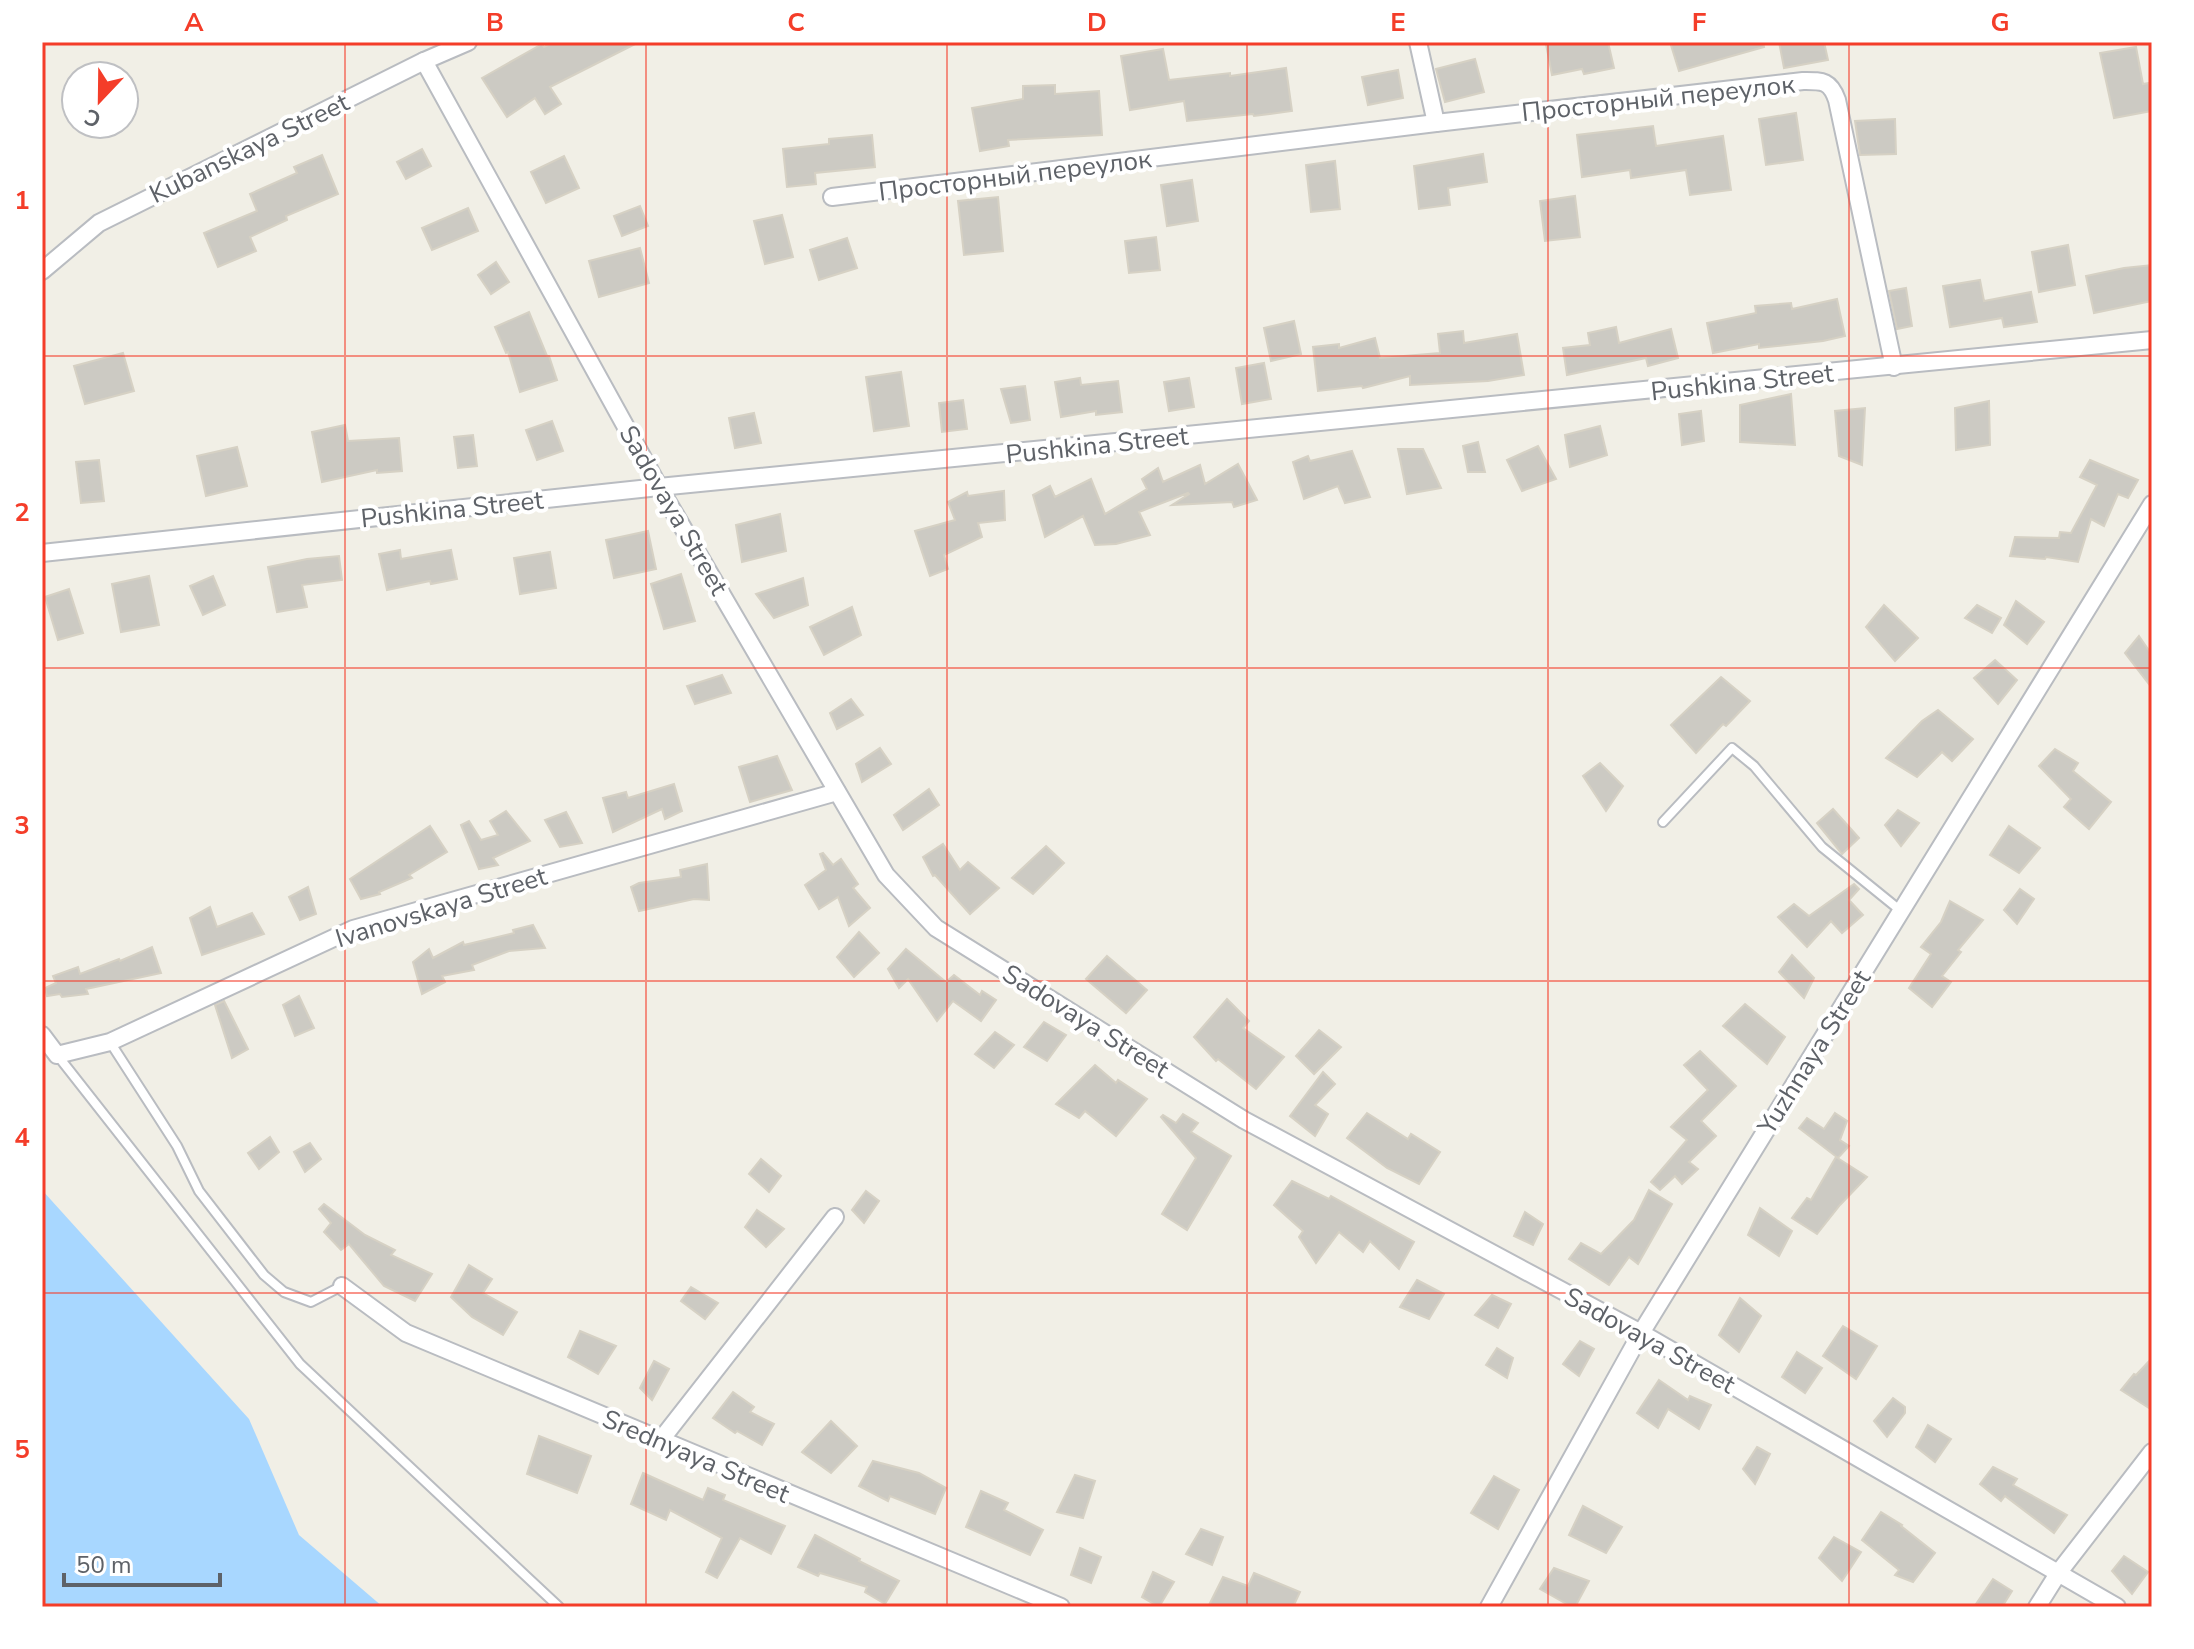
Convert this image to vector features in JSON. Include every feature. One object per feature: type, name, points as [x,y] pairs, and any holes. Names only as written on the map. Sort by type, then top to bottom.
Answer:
[{"type":"street","name":"Kubanskaya Street","points":[[42,271],[99,223],[468,42]]},
{"type":"street","points":[[1418,42],[1436,123]]},
{"type":"street","name":"Sadovaya Street","points":[[424,61],[659,487],[886,875],[936,928],[1244,1120],[1641,1333],[2117,1607]]},
{"type":"street","name":"Просторный переулок","points":[[832,197],[1436,123],[1822,81],[1833,89],[1837,100],[1894,367]]},
{"type":"street","name":"Pushkina Street","points":[[42,553],[659,487],[2152,340]]},
{"type":"street","name":"Yuzhnaya Street","points":[[1489,1607],[1641,1333],[2152,504]]},
{"type":"street","name":"Ivanovskaya Street","points":[[57,1055],[110,1042],[353,929],[837,792]]},
{"type":"street","points":[[42,1035],[57,1055]]},
{"type":"street","points":[[660,1441],[835,1217]]},
{"type":"street","name":"Srednyaya Street","points":[[342,1286],[406,1333],[1061,1607]]},
{"type":"street","points":[[2037,1607],[2059,1572],[2152,1452]]},
{"type":"lane","points":[[1663,822],[1732,748],[1754,766],[1822,847],[1901,911]]},
{"type":"lane","points":[[110,1042],[177,1146],[199,1191],[264,1275],[284,1292],[311,1302],[342,1286]]},
{"type":"lane","points":[[57,1055],[300,1364],[559,1607]]},
{"type":"water","points":[[42,1190],[249,1419],[299,1535],[383,1607],[42,1607]]},
{"type":"building","points":[[554,42],[639,42],[550,87],[561,104],[545,114],[535,98],[507,117],[482,78],[542,44],[544,47]]},
{"type":"building","points":[[1608,42],[1614,68],[1584,74],[1582,69],[1552,75],[1546,44]]},
{"type":"building","points":[[1670,42],[1763,42],[1764,47],[1679,71]]},
{"type":"building","points":[[1779,42],[1824,42],[1828,60],[1784,68]]},
{"type":"building","points":[[2136,47],[2143,84],[2149,83],[2152,111],[2114,118],[2100,53]]},
{"type":"building","points":[[1163,49],[1169,80],[1286,68],[1292,111],[1187,121],[1184,101],[1130,110],[1121,56]]},
{"type":"building","points":[[1475,59],[1484,92],[1445,102],[1436,69]]},
{"type":"building","points":[[1398,70],[1403,98],[1368,105],[1362,77]]},
{"type":"building","points":[[1055,85],[1055,94],[1099,91],[1102,135],[1008,140],[1009,146],[980,151],[972,108],[1023,99],[1023,86]]},
{"type":"building","points":[[1796,113],[1803,160],[1766,165],[1759,119]]},
{"type":"building","points":[[1895,119],[1896,154],[1860,155],[1855,121]]},
{"type":"building","points":[[1653,126],[1656,146],[1723,136],[1731,190],[1690,195],[1686,170],[1631,178],[1630,170],[1582,177],[1577,135]]},
{"type":"building","points":[[872,135],[875,167],[815,173],[816,184],[787,187],[783,149],[829,144],[829,139]]},
{"type":"building","points":[[422,149],[431,166],[406,179],[397,162]]},
{"type":"building","points":[[1483,154],[1487,182],[1448,188],[1450,205],[1419,209],[1414,166]]},
{"type":"building","points":[[322,155],[338,194],[286,216],[287,220],[250,237],[256,251],[218,267],[204,233],[257,211],[250,194],[297,173],[294,167]]},
{"type":"building","points":[[564,156],[579,188],[546,203],[531,172]]},
{"type":"building","points":[[1335,161],[1340,209],[1311,212],[1306,165]]},
{"type":"building","points":[[1192,180],[1198,221],[1167,226],[1161,185]]},
{"type":"building","points":[[1575,196],[1580,237],[1545,241],[1540,201]]},
{"type":"building","points":[[998,197],[1003,251],[964,255],[958,201]]},
{"type":"building","points":[[640,206],[648,226],[622,236],[614,216]]},
{"type":"building","points":[[468,208],[478,231],[432,250],[422,228]]},
{"type":"building","points":[[782,215],[793,257],[765,264],[754,221]]},
{"type":"building","points":[[1156,237],[1160,270],[1129,273],[1125,241]]},
{"type":"building","points":[[847,238],[857,268],[819,280],[810,250]]},
{"type":"building","points":[[2068,245],[2075,285],[2039,292],[2032,252]]},
{"type":"building","points":[[640,248],[649,283],[599,297],[589,261]]},
{"type":"building","points":[[496,262],[509,282],[491,294],[478,275]]},
{"type":"building","points":[[2152,265],[2152,301],[2094,313],[2086,276]]},
{"type":"building","points":[[1980,280],[1984,301],[2031,292],[2037,322],[2004,327],[2002,318],[1950,327],[1943,286]]},
{"type":"building","points":[[1906,288],[1912,326],[1897,329],[1889,291]]},
{"type":"building","points":[[1837,299],[1845,336],[1759,348],[1759,344],[1713,353],[1707,323],[1756,313],[1755,306],[1791,303],[1792,309]]},
{"type":"building","points":[[529,312],[557,380],[520,392],[508,352],[495,327]]},
{"type":"building","points":[[1294,321],[1301,354],[1271,361],[1264,328]]},
{"type":"building","points":[[1616,327],[1619,343],[1671,329],[1678,358],[1648,366],[1646,358],[1567,375],[1563,348],[1590,345],[1588,333]]},
{"type":"building","points":[[1463,331],[1464,343],[1517,334],[1524,375],[1488,381],[1410,385],[1410,376],[1363,388],[1318,391],[1313,347],[1339,344],[1339,348],[1375,338],[1380,358],[1440,353],[1438,334]]},
{"type":"building","points":[[123,353],[134,391],[85,404],[74,366]]},
{"type":"building","points":[[1264,363],[1271,399],[1242,404],[1236,368]]},
{"type":"building","points":[[901,372],[909,426],[874,431],[866,377]]},
{"type":"building","points":[[1080,378],[1081,385],[1118,381],[1122,412],[1096,415],[1096,411],[1061,417],[1055,382]]},
{"type":"building","points":[[1189,378],[1194,407],[1169,411],[1164,382]]},
{"type":"building","points":[[1025,386],[1030,420],[1011,423],[1001,389]]},
{"type":"building","points":[[1791,394],[1795,445],[1740,442],[1740,405]]},
{"type":"building","points":[[963,400],[967,429],[942,432],[939,403]]},
{"type":"building","points":[[1989,401],[1990,445],[1956,450],[1955,408]]},
{"type":"building","points":[[1865,408],[1862,465],[1839,456],[1835,411]]},
{"type":"building","points":[[1701,411],[1704,441],[1682,445],[1679,414]]},
{"type":"building","points":[[754,413],[761,443],[735,448],[729,418]]},
{"type":"building","points":[[552,421],[563,451],[537,460],[526,430]]},
{"type":"building","points":[[345,425],[348,441],[399,438],[402,471],[377,473],[377,470],[322,482],[312,432]]},
{"type":"building","points":[[1600,426],[1607,455],[1570,467],[1565,435]]},
{"type":"building","points":[[473,435],[477,466],[458,468],[454,437]]},
{"type":"building","points":[[1478,442],[1485,472],[1468,472],[1463,446]]},
{"type":"building","points":[[1538,446],[1556,479],[1522,491],[1507,460]]},
{"type":"building","points":[[237,447],[247,486],[206,496],[197,456]]},
{"type":"building","points":[[1398,449],[1423,449],[1441,488],[1407,494]]},
{"type":"building","points":[[1352,451],[1370,497],[1345,503],[1338,486],[1304,499],[1293,462],[1308,456],[1310,461]]},
{"type":"building","points":[[99,460],[104,501],[81,503],[76,462]]},
{"type":"building","points":[[2090,460],[2138,480],[2128,498],[2118,494],[2104,526],[2091,519],[2078,562],[2010,556],[2015,537],[2059,538],[2060,532],[2071,533],[2097,485],[2080,477]]},
{"type":"building","points":[[1238,464],[1257,500],[1234,507],[1232,502],[1172,505],[1188,493],[1139,512],[1150,535],[1116,544],[1095,545],[1083,516],[1045,537],[1033,495],[1050,486],[1055,497],[1091,479],[1105,514],[1147,489],[1142,479],[1158,468],[1163,482],[1200,465],[1205,484]]},
{"type":"building","points":[[1004,491],[1005,520],[978,523],[982,537],[944,555],[948,569],[930,576],[915,531],[955,520],[948,502],[967,492],[968,496]]},
{"type":"building","points":[[780,514],[786,551],[742,562],[736,525]]},
{"type":"building","points":[[648,531],[656,569],[614,578],[606,540]]},
{"type":"building","points":[[400,550],[401,559],[451,550],[457,579],[387,590],[379,554]]},
{"type":"building","points":[[550,552],[556,588],[520,594],[514,558]]},
{"type":"building","points":[[339,556],[342,580],[302,585],[307,607],[277,612],[268,567]]},
{"type":"building","points":[[681,574],[695,621],[664,629],[651,584]]},
{"type":"building","points":[[149,576],[159,625],[121,632],[112,584]]},
{"type":"building","points":[[213,576],[225,605],[203,615],[190,586]]},
{"type":"building","points":[[803,578],[808,605],[774,618],[756,594]]},
{"type":"building","points":[[69,589],[83,633],[58,640],[45,597]]},
{"type":"building","points":[[2016,601],[2044,622],[2027,644],[2004,625]]},
{"type":"building","points":[[1884,605],[1918,638],[1895,661],[1866,627]]},
{"type":"building","points":[[1977,605],[2001,618],[1992,633],[1965,618]]},
{"type":"building","points":[[852,607],[861,635],[824,655],[810,627]]},
{"type":"building","points":[[2139,636],[2152,655],[2152,688],[2125,653]]},
{"type":"building","points":[[1995,660],[2017,680],[1998,704],[1974,678]]},
{"type":"building","points":[[722,675],[731,693],[695,704],[687,686]]},
{"type":"building","points":[[1721,677],[1750,701],[1696,753],[1671,725]]},
{"type":"building","points":[[851,699],[863,715],[837,729],[830,713]]},
{"type":"building","points":[[1938,710],[1973,739],[1952,761],[1942,752],[1917,777],[1886,758],[1922,721]]},
{"type":"building","points":[[880,748],[891,764],[862,782],[856,764]]},
{"type":"building","points":[[2055,749],[2078,763],[2073,771],[2111,802],[2089,829],[2064,807],[2071,799],[2039,766]]},
{"type":"building","points":[[777,756],[792,790],[750,802],[739,767]]},
{"type":"building","points":[[1600,763],[1623,786],[1606,811],[1583,776]]},
{"type":"building","points":[[674,784],[682,811],[665,819],[662,809],[613,832],[603,798],[626,792],[628,798]]},
{"type":"building","points":[[929,789],[939,805],[903,830],[894,815]]},
{"type":"building","points":[[1833,809],[1859,838],[1842,854],[1817,823]]},
{"type":"building","points":[[1898,810],[1919,823],[1901,846],[1885,825]]},
{"type":"building","points":[[506,811],[530,841],[493,858],[498,865],[479,869],[461,825],[469,821],[481,840],[498,835],[490,821]]},
{"type":"building","points":[[566,812],[582,843],[560,847],[545,820]]},
{"type":"building","points":[[430,826],[447,852],[409,875],[412,878],[380,894],[361,899],[350,879]]},
{"type":"building","points":[[2009,826],[2040,848],[2019,873],[1990,855]]},
{"type":"building","points":[[943,844],[960,870],[968,862],[999,888],[970,914],[933,876],[923,857]]},
{"type":"building","points":[[1046,846],[1064,863],[1033,894],[1012,878]]},
{"type":"building","points":[[823,853],[833,865],[841,859],[858,884],[853,888],[870,908],[849,926],[838,897],[819,909],[805,885],[826,870],[820,854]]},
{"type":"building","points":[[707,864],[709,900],[694,899],[639,911],[631,887],[681,877],[680,870]]},
{"type":"building","points":[[1854,884],[1859,889],[1849,900],[1863,915],[1842,933],[1831,921],[1807,947],[1778,917],[1794,904],[1809,916]]},
{"type":"building","points":[[308,887],[316,914],[300,920],[289,897]]},
{"type":"building","points":[[2020,889],[2034,899],[2017,924],[2004,910]]},
{"type":"building","points":[[1950,901],[1983,920],[1958,950],[1961,952],[1942,976],[1951,982],[1932,1007],[1909,988],[1931,954],[1921,947],[1941,922]]},
{"type":"building","points":[[210,907],[217,927],[252,913],[264,934],[202,955],[190,918]]},
{"type":"building","points":[[533,925],[545,948],[509,951],[472,965],[474,970],[442,976],[445,982],[422,994],[413,962],[429,949],[433,958],[463,942],[464,945],[514,933],[513,930]]},
{"type":"building","points":[[859,932],[879,953],[854,977],[837,957]]},
{"type":"building","points":[[152,947],[161,973],[86,989],[88,994],[47,996],[45,988],[56,983],[53,976],[78,967],[80,974]]},
{"type":"building","points":[[906,949],[946,982],[954,975],[980,995],[982,991],[996,1000],[981,1021],[953,1001],[937,1021],[908,979],[899,988],[888,969]]},
{"type":"building","points":[[1792,955],[1814,978],[1804,998],[1779,972]]},
{"type":"building","points":[[1107,956],[1147,990],[1126,1013],[1086,979]]},
{"type":"building","points":[[299,996],[314,1028],[295,1036],[283,1005]]},
{"type":"building","points":[[1227,999],[1249,1021],[1243,1028],[1284,1057],[1256,1089],[1218,1059],[1216,1061],[1194,1037]]},
{"type":"building","points":[[224,1001],[248,1049],[232,1058],[215,1005]]},
{"type":"building","points":[[1745,1004],[1785,1037],[1767,1064],[1723,1026]]},
{"type":"building","points":[[1044,1022],[1066,1035],[1047,1061],[1024,1047]]},
{"type":"building","points":[[1319,1030],[1341,1047],[1314,1074],[1296,1056]]},
{"type":"building","points":[[995,1032],[1014,1045],[994,1068],[975,1054]]},
{"type":"building","points":[[1700,1051],[1736,1086],[1701,1121],[1716,1136],[1689,1162],[1698,1169],[1682,1184],[1675,1176],[1660,1190],[1651,1182],[1687,1140],[1671,1127],[1708,1090],[1684,1065]]},
{"type":"building","points":[[1095,1065],[1116,1083],[1118,1080],[1147,1099],[1116,1136],[1085,1111],[1079,1118],[1056,1104]]},
{"type":"building","points":[[1323,1072],[1335,1084],[1315,1105],[1328,1114],[1315,1136],[1290,1116]]},
{"type":"building","points":[[1367,1113],[1408,1139],[1411,1134],[1440,1152],[1419,1184],[1387,1168],[1347,1138]]},
{"type":"building","points":[[1835,1113],[1847,1121],[1840,1140],[1849,1146],[1838,1158],[1799,1128],[1807,1118],[1824,1129]]},
{"type":"building","points":[[1183,1114],[1198,1123],[1191,1132],[1231,1156],[1187,1230],[1162,1214],[1196,1158],[1161,1117],[1163,1115],[1176,1123]]},
{"type":"building","points":[[270,1137],[279,1152],[259,1169],[248,1153]]},
{"type":"building","points":[[310,1143],[321,1159],[305,1172],[294,1152]]},
{"type":"building","points":[[1836,1157],[1867,1177],[1817,1234],[1792,1218],[1807,1198],[1811,1200]]},
{"type":"building","points":[[761,1159],[781,1176],[769,1192],[749,1174]]},
{"type":"building","points":[[1292,1181],[1329,1199],[1331,1196],[1414,1242],[1399,1269],[1370,1241],[1363,1252],[1339,1232],[1316,1263],[1299,1237],[1303,1231],[1274,1205]]},
{"type":"building","points":[[1649,1190],[1672,1204],[1638,1264],[1629,1257],[1609,1285],[1569,1259],[1581,1243],[1601,1254],[1634,1220]]},
{"type":"building","points":[[866,1191],[879,1201],[864,1223],[852,1210]]},
{"type":"building","points":[[324,1204],[365,1235],[395,1250],[391,1255],[432,1274],[415,1301],[384,1286],[349,1244],[341,1250],[324,1232],[331,1223],[319,1209]]},
{"type":"building","points":[[1760,1208],[1792,1231],[1779,1256],[1748,1235]]},
{"type":"building","points":[[757,1210],[784,1229],[766,1247],[745,1227]]},
{"type":"building","points":[[1525,1212],[1543,1224],[1533,1245],[1514,1236]]},
{"type":"building","points":[[469,1265],[492,1279],[483,1293],[517,1312],[503,1335],[472,1317],[451,1297]]},
{"type":"building","points":[[1417,1280],[1444,1294],[1429,1319],[1400,1307]]},
{"type":"building","points":[[691,1287],[718,1303],[705,1319],[681,1301]]},
{"type":"building","points":[[1492,1295],[1511,1304],[1498,1328],[1475,1315]]},
{"type":"building","points":[[1740,1298],[1761,1316],[1739,1352],[1719,1335]]},
{"type":"building","points":[[1843,1326],[1877,1346],[1856,1379],[1823,1356]]},
{"type":"building","points":[[580,1331],[616,1346],[598,1374],[568,1357]]},
{"type":"building","points":[[1580,1341],[1594,1349],[1579,1376],[1563,1364]]},
{"type":"building","points":[[1497,1348],[1513,1358],[1507,1378],[1486,1365]]},
{"type":"building","points":[[1797,1352],[1822,1368],[1805,1393],[1782,1377]]},
{"type":"building","points":[[2152,1358],[2152,1410],[2121,1390]]},
{"type":"building","points":[[654,1361],[669,1369],[652,1400],[640,1388]]},
{"type":"building","points":[[1659,1380],[1688,1400],[1690,1396],[1711,1405],[1699,1429],[1668,1409],[1658,1428],[1637,1413]]},
{"type":"building","points":[[733,1392],[754,1407],[750,1412],[774,1424],[762,1445],[737,1431],[735,1433],[713,1418]]},
{"type":"building","points":[[1893,1398],[1905,1407],[1905,1413],[1887,1437],[1874,1421]]},
{"type":"building","points":[[831,1421],[857,1446],[831,1473],[802,1452]]},
{"type":"building","points":[[1928,1425],[1951,1439],[1935,1462],[1916,1447]]},
{"type":"building","points":[[539,1436],[591,1456],[577,1493],[527,1474]]},
{"type":"building","points":[[1757,1447],[1770,1454],[1755,1484],[1743,1469]]},
{"type":"building","points":[[873,1461],[919,1473],[946,1488],[935,1514],[890,1496],[888,1501],[859,1486]]},
{"type":"building","points":[[1993,1467],[2017,1479],[2013,1485],[2067,1515],[2054,1533],[2005,1496],[2001,1501],[1980,1484]]},
{"type":"building","points":[[643,1473],[703,1500],[708,1488],[725,1495],[723,1500],[785,1526],[771,1554],[740,1538],[717,1578],[706,1572],[722,1538],[670,1510],[666,1520],[631,1504]]},
{"type":"building","points":[[1075,1475],[1095,1481],[1083,1518],[1057,1512]]},
{"type":"building","points":[[1494,1476],[1519,1490],[1498,1529],[1471,1513]]},
{"type":"building","points":[[981,1491],[1008,1503],[1004,1510],[1043,1530],[1030,1555],[966,1527]]},
{"type":"building","points":[[1583,1506],[1622,1527],[1606,1553],[1569,1535]]},
{"type":"building","points":[[1881,1512],[1935,1553],[1913,1582],[1895,1575],[1899,1570],[1862,1540]]},
{"type":"building","points":[[1201,1529],[1223,1537],[1212,1565],[1186,1554]]},
{"type":"building","points":[[815,1535],[899,1581],[885,1604],[865,1592],[867,1587],[820,1573],[818,1576],[798,1567]]},
{"type":"building","points":[[1834,1537],[1861,1552],[1842,1581],[1819,1558]]},
{"type":"building","points":[[1080,1548],[1101,1557],[1091,1583],[1071,1575]]},
{"type":"building","points":[[2124,1556],[2148,1572],[2132,1594],[2112,1571]]},
{"type":"building","points":[[1554,1568],[1589,1581],[1575,1607],[1540,1589]]},
{"type":"building","points":[[1153,1572],[1174,1582],[1159,1607],[1142,1597]]},
{"type":"building","points":[[1254,1573],[1300,1592],[1293,1607],[1208,1607],[1223,1577],[1248,1586]]},
{"type":"building","points":[[1993,1579],[2012,1591],[2002,1607],[1974,1607]]}]
